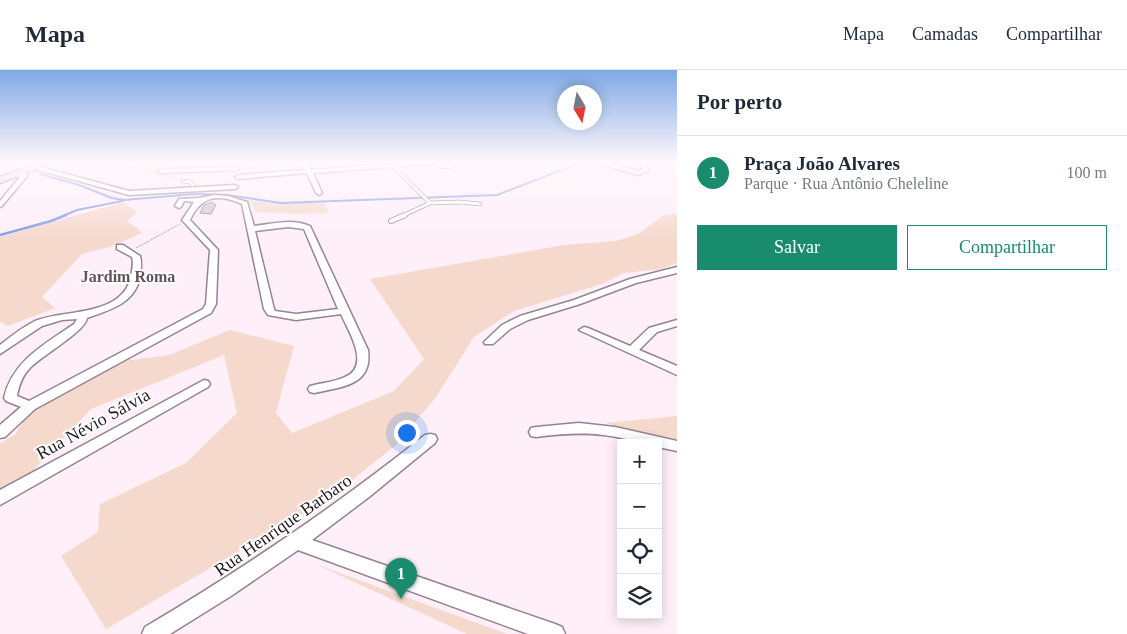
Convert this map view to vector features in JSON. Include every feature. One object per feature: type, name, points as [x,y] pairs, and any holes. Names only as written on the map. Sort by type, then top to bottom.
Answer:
[{"type":"street","points":[[0,205],[16,187]]},
{"type":"street","points":[[105,187],[129,194],[229,193]]},
{"type":"street","points":[[179,206],[184,199],[201,200],[229,193],[232,187]]},
{"type":"street","points":[[317,187],[320,193]]},
{"type":"street","points":[[229,193],[234,199],[245,203],[269,309],[272,313],[296,317],[344,311]]},
{"type":"street","points":[[0,433],[30,406],[208,310],[211,304],[214,250],[186,220],[193,207],[201,200]]},
{"type":"street","points":[[252,229],[294,225],[302,225],[307,228],[362,350],[365,361],[364,369],[357,376],[347,381],[314,389]]},
{"type":"street","points":[[0,351],[38,324],[60,317],[82,316],[114,305],[131,291],[138,263],[136,256],[120,247]]},
{"type":"street","points":[[489,342],[506,327],[524,318],[577,302],[633,281],[677,270]]},
{"type":"street","points":[[30,406],[10,398],[14,378],[38,356],[78,326],[82,321],[82,316]]},
{"type":"street","points":[[632,351],[653,330],[677,323]]},
{"type":"street","points":[[584,330],[677,371]]},
{"type":"street","name":"Rua Névio Sálvia","points":[[0,498],[204,384]]},
{"type":"street","points":[[536,432],[564,428],[594,429],[618,432],[677,446]]},
{"type":"street","name":"Rua Henrique Barbaro","points":[[152,634],[206,602],[297,542],[376,484],[430,439]]},
{"type":"street","points":[[297,542],[555,634]]},
{"type":"lane","points":[[415,187],[429,202]]},
{"type":"lane","points":[[391,221],[429,202],[480,204]]},
{"type":"path","points":[[130,252],[186,220]]},
{"type":"shaded area","points":[[239,199],[280,204],[324,202],[329,213],[256,212],[250,202]]},
{"type":"shaded area","points":[[123,202],[137,212],[127,222],[142,233],[112,246],[82,254],[42,297],[55,308],[8,326],[0,321],[0,237]]},
{"type":"shaded area","points":[[677,214],[677,263],[661,269],[624,273],[602,284],[514,311],[474,337],[436,397],[397,444],[331,497],[106,629],[61,556],[98,532],[100,504],[186,463],[237,413],[224,355],[91,409],[28,476],[0,489],[0,443],[15,435],[23,421],[42,403],[125,361],[169,355],[230,330],[294,346],[276,413],[292,433],[394,391],[424,359],[370,279],[564,245],[616,241],[638,234],[664,215]]},
{"type":"shaded area","points":[[677,416],[677,442],[605,423]]},
{"type":"shaded area","points":[[315,564],[507,634],[467,634]]},
{"type":"building","points":[[212,202],[216,205],[211,214],[200,213],[204,205]]},
{"type":"waterway","points":[[85,187],[112,198],[124,200],[194,194],[227,195],[281,203],[497,195],[517,187]]},
{"type":"waterway","points":[[63,216],[77,210],[122,201]]},
{"type":"waterway","points":[[0,235],[66,215]]},
{"type":"place","name":"Praça João Alvares","points":[[401,599]]},
{"type":"district","name":"Jardim Roma","points":[[128,276]]}]
